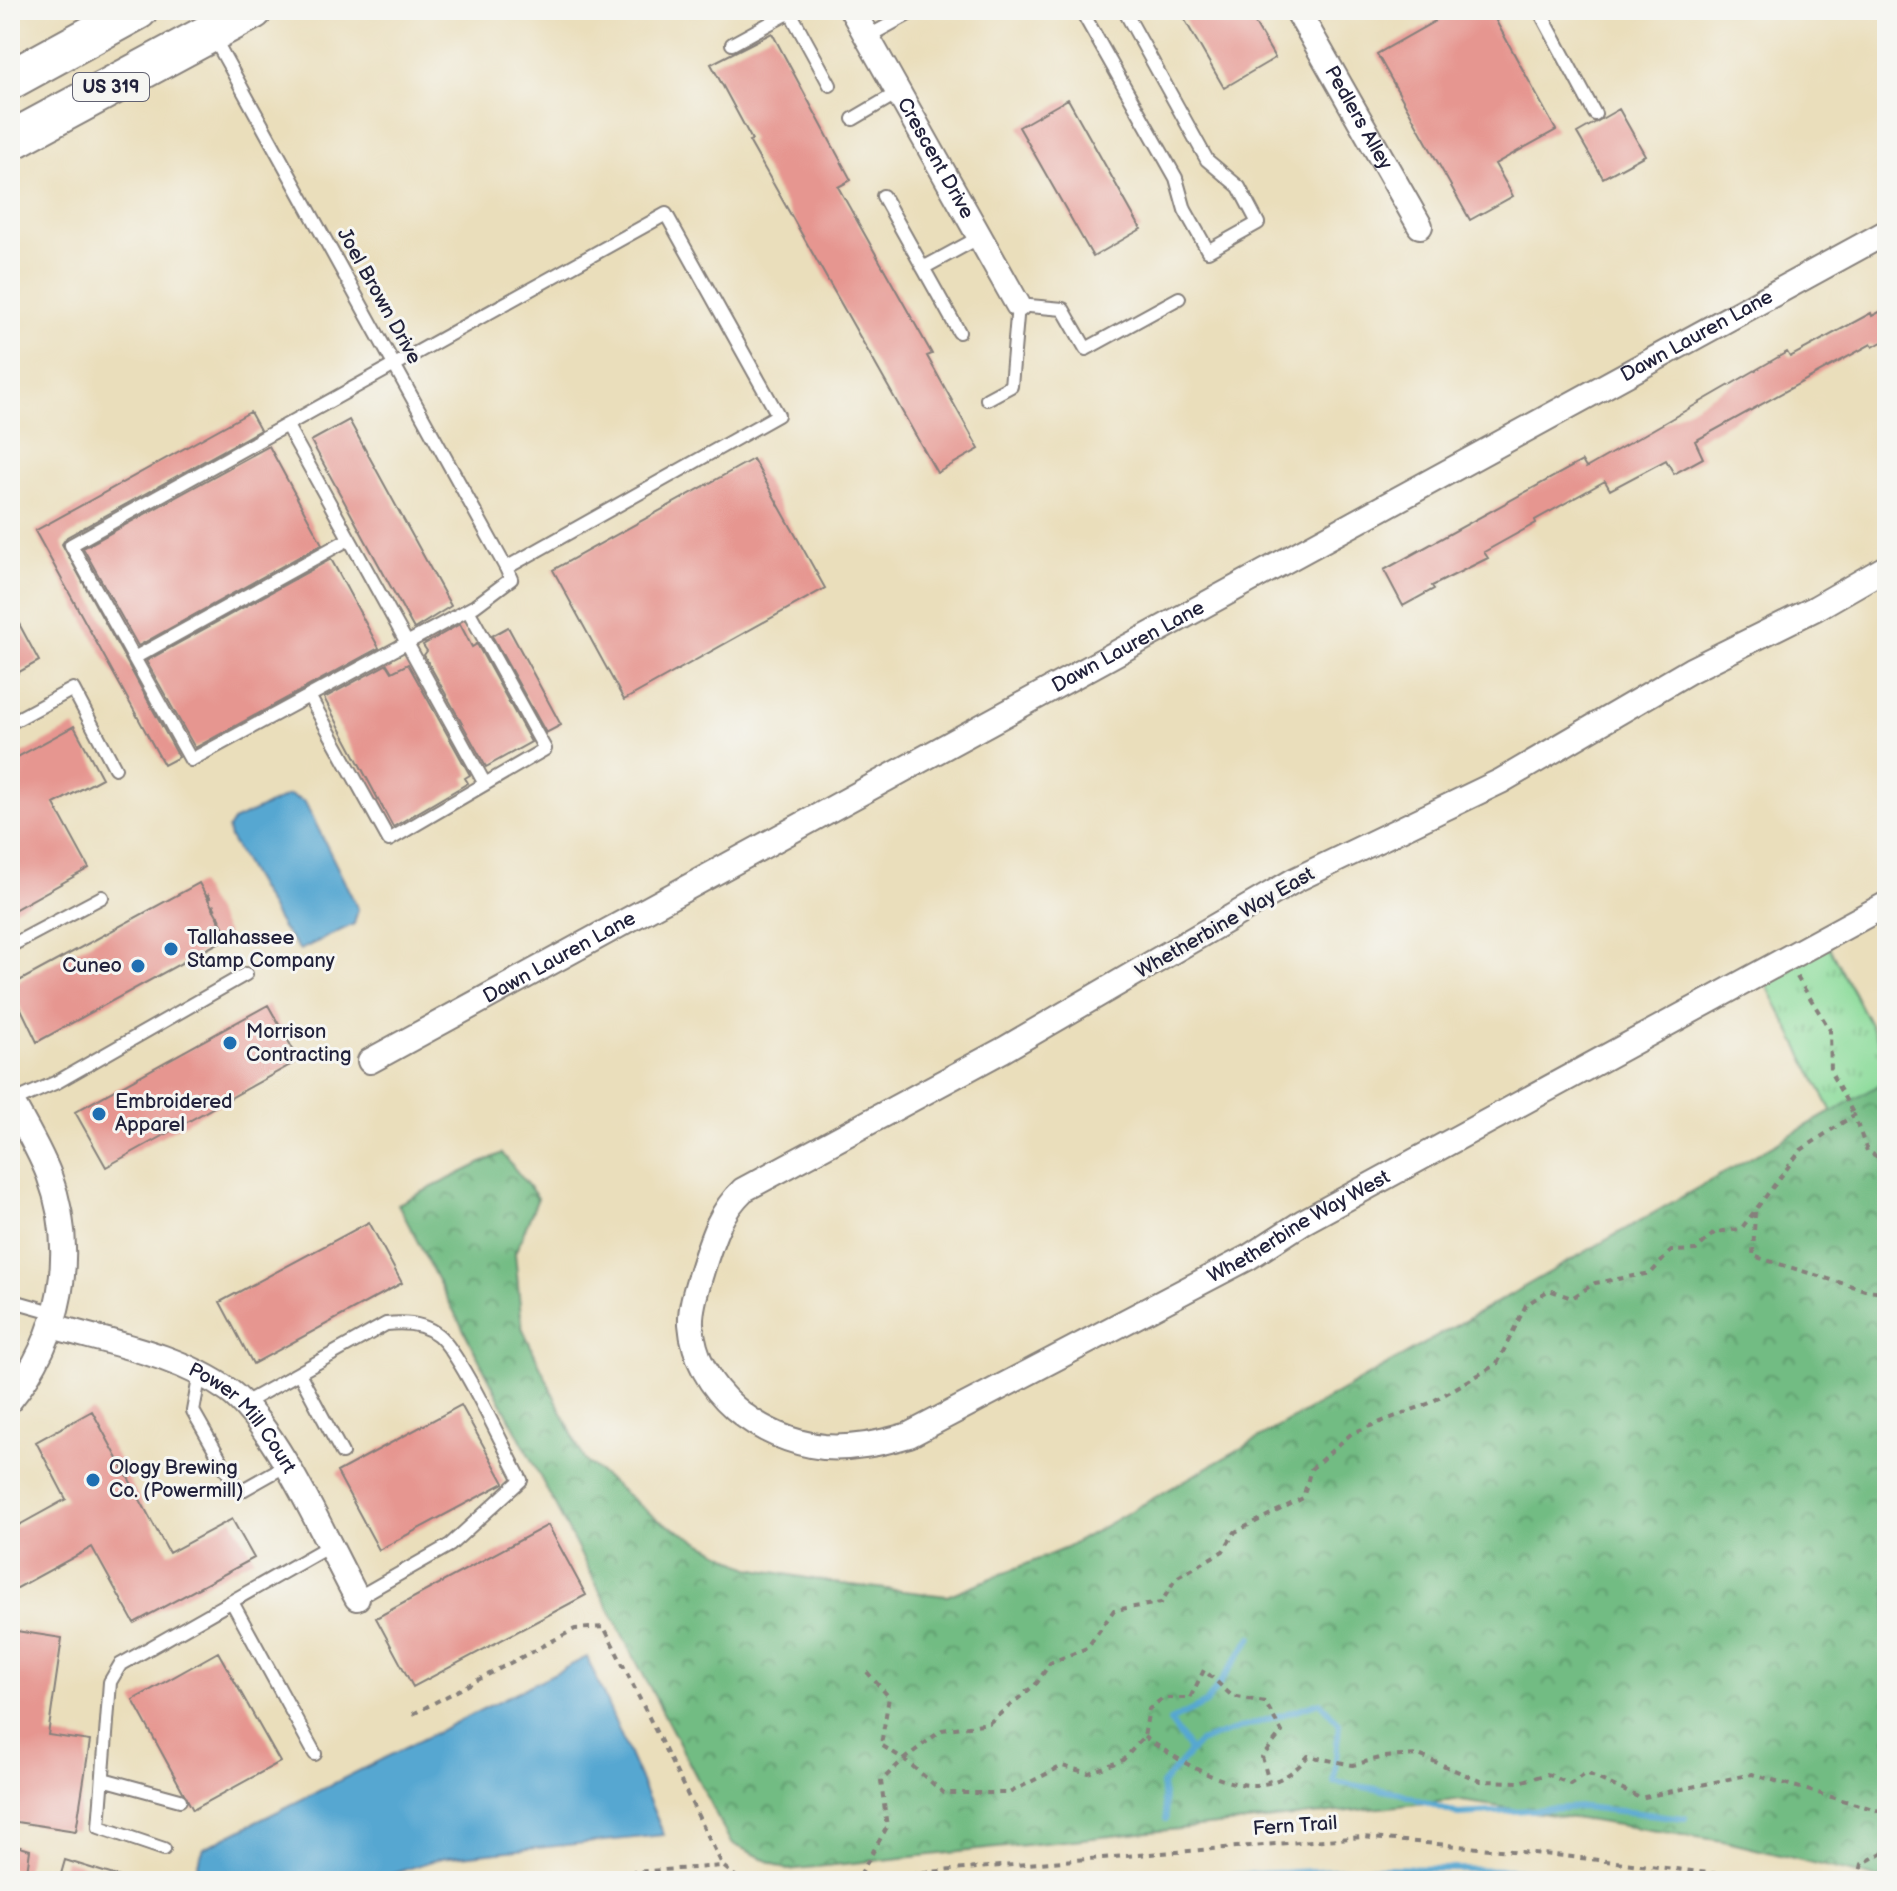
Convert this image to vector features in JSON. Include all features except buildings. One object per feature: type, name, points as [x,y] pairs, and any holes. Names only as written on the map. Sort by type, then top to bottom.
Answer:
[{"type":"main road","name":"US 319","points":[[10,80],[138,10]]},
{"type":"main road","name":"US 319","points":[[10,141],[205,21],[253,10]]},
{"type":"street","name":"Crescent Drive","points":[[852,10],[1018,305]]},
{"type":"street","name":"Pedlers Alley","points":[[1297,10],[1420,226]]},
{"type":"street","name":"Dawn Lauren Lane","points":[[370,1061],[1887,232]]},
{"type":"street","name":"Whetherbine Way East","points":[[706,1375],[691,1323],[695,1295],[725,1207],[743,1190],[1029,1035],[1295,880],[1501,781],[1691,670],[1816,608],[1887,567]]},
{"type":"street","name":"Whetherbine Way West","points":[[706,1375],[731,1406],[768,1429],[796,1441],[847,1448],[909,1435],[1249,1257],[1303,1222],[1887,904]]},
{"type":"street","points":[[10,1400],[42,1353],[54,1320],[63,1272],[61,1227],[50,1176],[11,1100]]},
{"type":"street","name":"Power Mill Court","points":[[54,1320],[200,1373],[243,1404],[263,1426],[357,1598]]},
{"type":"lane","points":[[867,37],[916,10]]},
{"type":"lane","points":[[1081,10],[1176,178],[1185,210],[1208,251],[1258,223],[1239,187],[1207,160],[1124,10]]},
{"type":"lane","points":[[1539,10],[1595,114]]},
{"type":"lane","points":[[732,44],[792,11],[830,85]]},
{"type":"lane","name":"Joel Brown Drive","points":[[205,21],[509,573]]},
{"type":"lane","points":[[853,119],[899,92]]},
{"type":"lane","points":[[883,196],[959,332]]},
{"type":"lane","points":[[666,214],[778,415],[509,573],[468,610],[191,760],[71,545],[287,426],[666,214]]},
{"type":"lane","points":[[923,268],[980,237]]},
{"type":"lane","points":[[987,399],[1011,386],[1018,305],[1063,309],[1086,349],[1179,298]]},
{"type":"lane","points":[[287,426],[485,784]]},
{"type":"lane","points":[[134,658],[349,539]]},
{"type":"lane","points":[[309,696],[389,840],[545,749],[468,610]]},
{"type":"lane","points":[[10,723],[73,689],[115,768]]},
{"type":"lane","points":[[10,946],[102,897]]},
{"type":"lane","points":[[11,1100],[57,1082],[246,974]]},
{"type":"lane","points":[[10,1300],[54,1320]]},
{"type":"lane","points":[[243,1404],[386,1324],[404,1322],[438,1335],[458,1362],[521,1480],[450,1545],[357,1598]]},
{"type":"lane","points":[[200,1373],[193,1411],[239,1492],[285,1466]]},
{"type":"lane","points":[[299,1373],[342,1453]]},
{"type":"lane","points":[[164,1849],[99,1827],[110,1682],[120,1665],[329,1546]]},
{"type":"lane","points":[[232,1602],[315,1754]]},
{"type":"lane","points":[[103,1779],[180,1800]]},
{"type":"path","points":[[207,894],[220,921]]},
{"type":"path","points":[[1797,977],[1830,1030],[1831,1073],[1854,1115],[1867,1151],[1887,1162]]},
{"type":"path","points":[[860,1875],[887,1827],[881,1781],[904,1759],[942,1730],[989,1723],[1037,1683],[1050,1663],[1087,1648],[1114,1610],[1161,1603],[1176,1578],[1223,1551],[1235,1532],[1303,1498],[1311,1469],[1352,1433],[1430,1403],[1497,1364],[1526,1305],[1549,1290],[1572,1298],[1595,1283],[1651,1273],[1671,1251],[1696,1250],[1715,1232],[1741,1229],[1801,1150],[1854,1115]]},
{"type":"path","points":[[1755,1210],[1753,1256],[1865,1290],[1887,1292]]},
{"type":"path","points":[[413,1714],[575,1629],[604,1627],[723,1866],[741,1881]]},
{"type":"path","points":[[867,1672],[889,1697],[881,1745],[904,1759],[944,1793],[1009,1793],[1062,1766],[1089,1773],[1123,1760],[1144,1737],[1149,1709],[1163,1698],[1190,1698],[1204,1670],[1232,1696],[1265,1702],[1282,1732],[1262,1757],[1269,1783]]},
{"type":"path","points":[[1144,1737],[1200,1774],[1228,1783],[1269,1783],[1295,1772],[1308,1756],[1326,1757],[1353,1765],[1384,1757],[1419,1755],[1480,1781],[1520,1782],[1547,1774],[1570,1784],[1586,1773],[1640,1798],[1752,1774],[1887,1813]]},
{"type":"path","name":"Fern Trail","points":[[815,1881],[1362,1837],[1564,1856],[1777,1881]]},
{"type":"path","points":[[1858,1881],[1862,1864],[1887,1850]]},
{"type":"path","points":[[497,1881],[723,1866]]},
{"type":"green space","points":[[1825,939],[1887,1057],[1887,1080],[1832,1112],[1761,974]]},
{"type":"green space","points":[[1887,1080],[1887,1881],[1723,1841],[1455,1800],[787,1870],[731,1843],[398,1204],[502,1153],[538,1198],[515,1253],[522,1327],[584,1460],[658,1520],[750,1568],[842,1584],[947,1596],[1066,1548]]},
{"type":"water","points":[[289,795],[305,802],[358,909],[354,924],[300,950],[282,928],[230,838],[228,829],[233,821]]},
{"type":"water","points":[[587,1657],[664,1835],[441,1858],[370,1881],[191,1881],[204,1848]]},
{"type":"waterway","points":[[1191,1752],[1170,1721],[1206,1703],[1252,1637]]},
{"type":"waterway","points":[[1166,1819],[1162,1784],[1199,1742],[1320,1702],[1339,1723],[1334,1782],[1400,1793],[1458,1814],[1583,1807],[1685,1818]]},
{"type":"waterway","points":[[1112,1881],[1378,1868],[1515,1870],[1604,1881]]},
{"type":"place","name":"Tallahassee Stamp Company","points":[[171,949]]},
{"type":"place","name":"Cuneo","points":[[138,966]]},
{"type":"place","name":"Morrison Contracting","points":[[230,1043]]},
{"type":"place","name":"Embroidered Apparel","points":[[99,1114]]},
{"type":"place","name":"Ology Brewing Co. (Powermill)","points":[[93,1480]]}]
